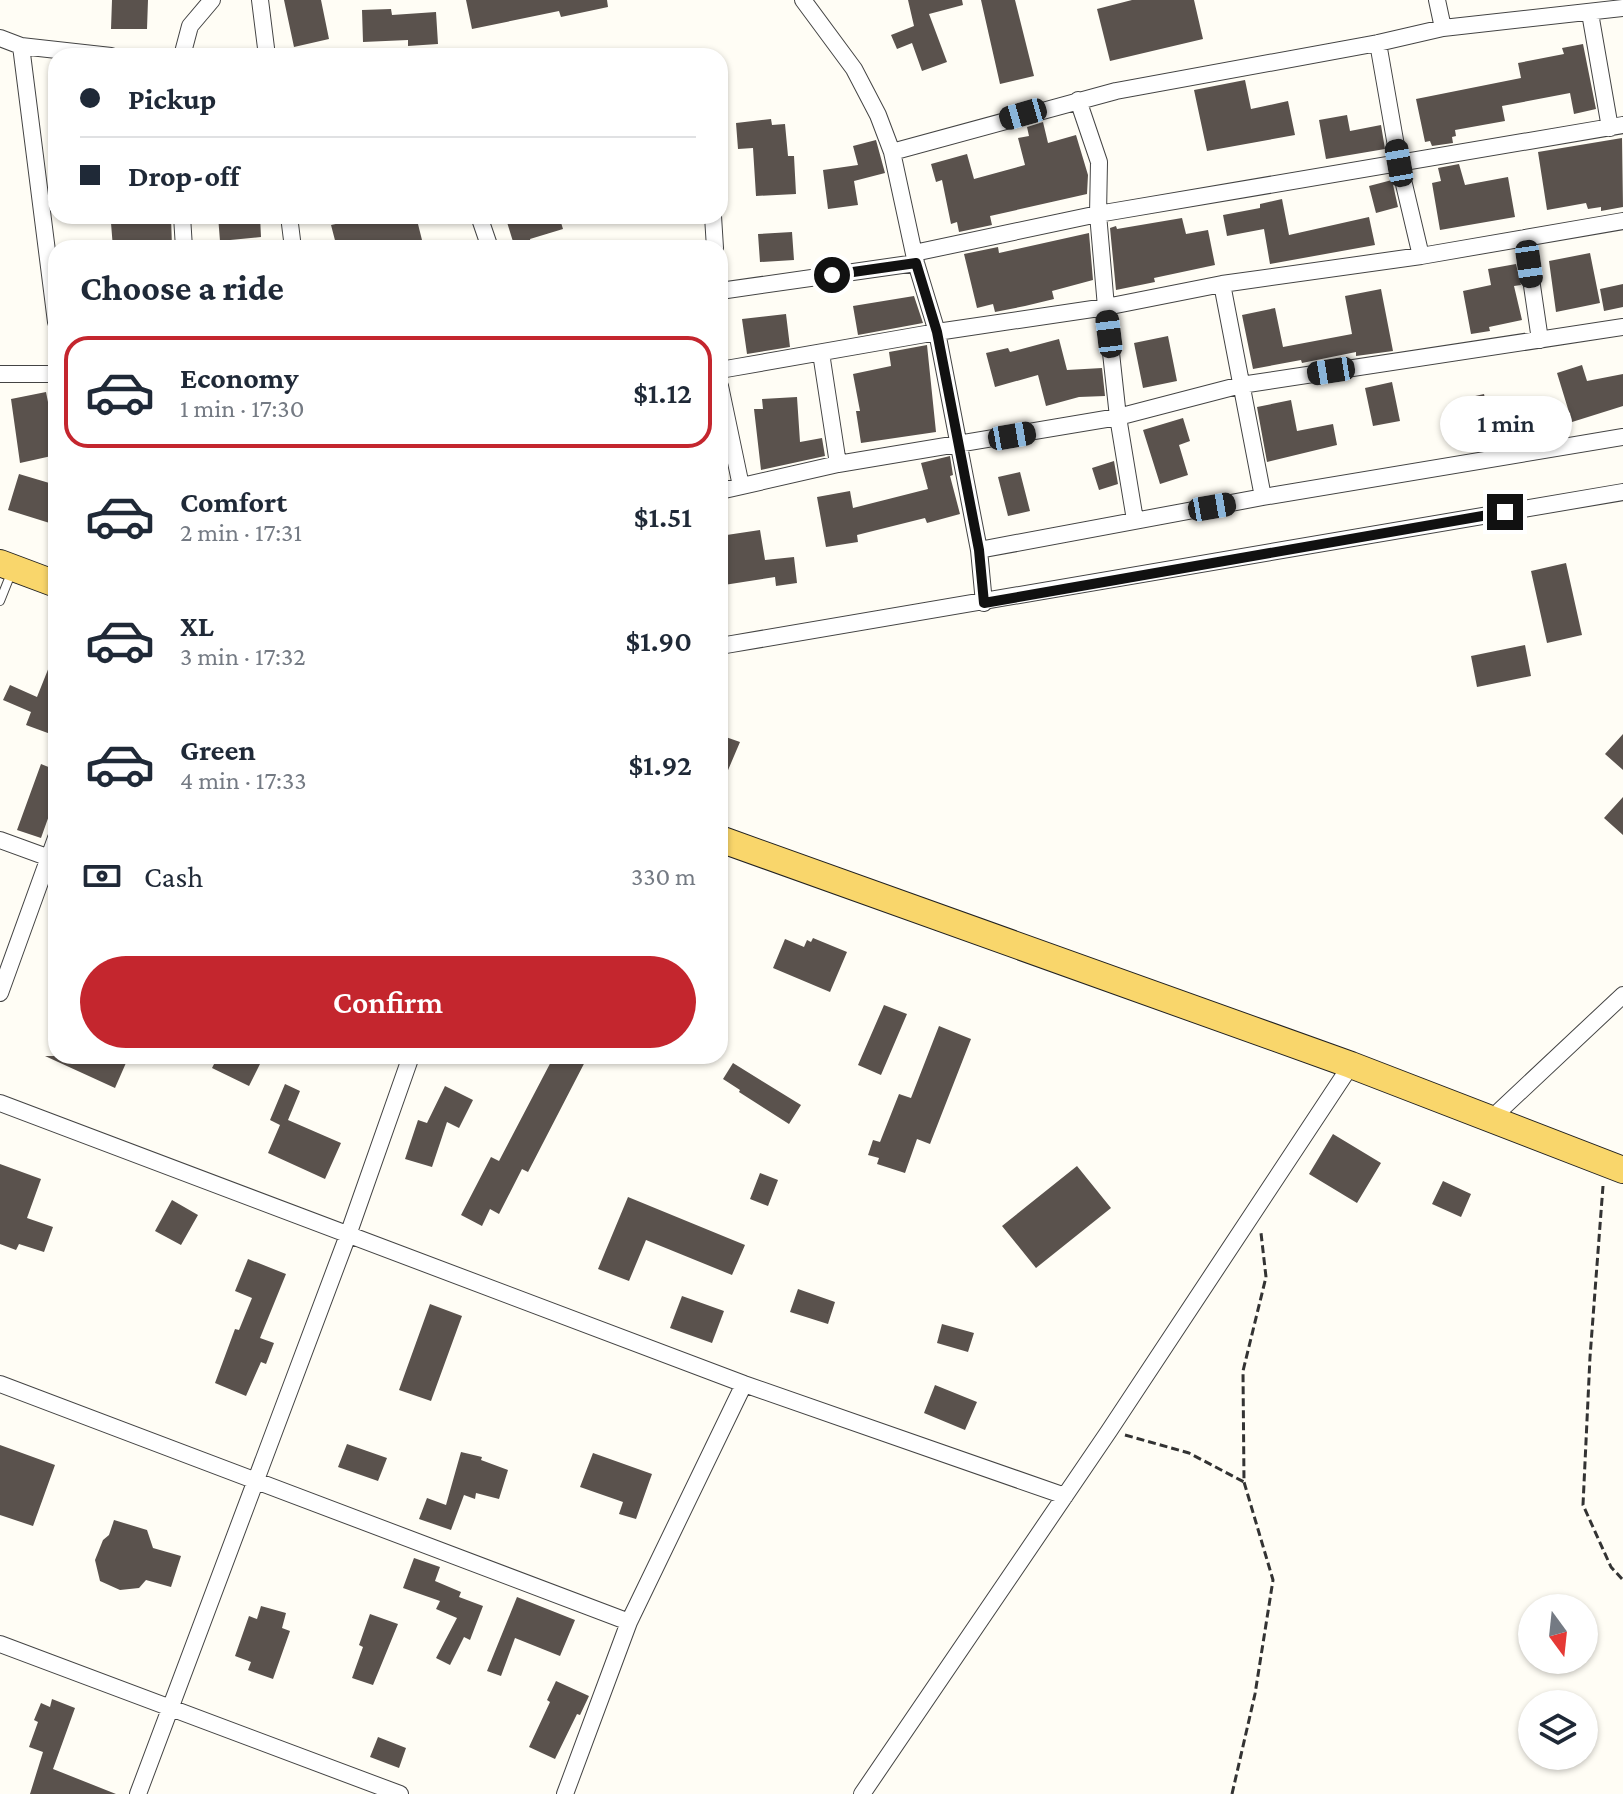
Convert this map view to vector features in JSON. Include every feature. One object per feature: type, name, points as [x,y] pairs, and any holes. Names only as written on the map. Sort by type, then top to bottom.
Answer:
[{"type":"main road","points":[[7,565],[48,581]]},
{"type":"main road","points":[[728,842],[1351,1065],[1614,1166]]},
{"type":"street","points":[[184,48],[190,26],[212,0]]},
{"type":"street","points":[[260,0],[266,48]]},
{"type":"street","points":[[803,0],[854,69],[878,115],[892,152],[915,258],[937,332],[979,550],[984,603]]},
{"type":"street","points":[[1437,0],[1443,28]]},
{"type":"street","points":[[892,152],[1078,100],[1443,28],[1623,8]]},
{"type":"street","points":[[728,290],[915,258],[1098,214],[1616,126],[1590,13]]},
{"type":"street","points":[[0,38],[21,46],[48,49]]},
{"type":"street","points":[[1378,43],[1399,163],[1421,256]]},
{"type":"street","points":[[21,46],[48,259]]},
{"type":"street","points":[[1078,100],[1099,162],[1098,214],[1106,307],[1118,417],[1135,520]]},
{"type":"street","points":[[728,369],[937,332],[1106,307],[1222,284],[1421,256],[1623,221]]},
{"type":"street","points":[[1525,238],[1540,340]]},
{"type":"street","points":[[1222,284],[1263,497]]},
{"type":"street","points":[[728,489],[838,464],[1118,417],[1241,385],[1623,327]]},
{"type":"street","points":[[821,353],[838,464]]},
{"type":"street","points":[[0,374],[48,374]]},
{"type":"street","points":[[728,424],[741,486]]},
{"type":"street","points":[[979,550],[1263,497],[1623,437]]},
{"type":"street","points":[[728,645],[1623,492]]},
{"type":"street","points":[[0,840],[48,858]]},
{"type":"street","points":[[0,993],[48,869]]},
{"type":"street","points":[[1493,1117],[1623,995]]},
{"type":"street","points":[[138,1794],[348,1235],[408,1064]]},
{"type":"street","points":[[862,1794],[1109,1431],[1351,1065]]},
{"type":"street","points":[[0,1103],[744,1384],[1065,1496]]},
{"type":"street","points":[[0,1384],[629,1622]]},
{"type":"street","points":[[565,1794],[629,1622],[744,1384]]},
{"type":"street","points":[[0,1644],[400,1794]]},
{"type":"lane","points":[[0,601],[7,565]]},
{"type":"path","points":[[1614,1166],[1590,1357],[1583,1505],[1611,1567],[1623,1580]]},
{"type":"path","points":[[1232,1794],[1255,1694],[1273,1580],[1244,1482],[1243,1371],[1266,1277],[1258,1206]]},
{"type":"path","points":[[1109,1431],[1189,1453],[1244,1482]]},
{"type":"building","points":[[112,0],[148,0],[147,29],[111,29]]},
{"type":"building","points":[[284,0],[321,0],[329,39],[294,47]]},
{"type":"building","points":[[466,0],[607,0],[608,7],[561,17],[559,11],[472,29]]},
{"type":"building","points":[[908,0],[962,0],[963,5],[929,14],[947,62],[922,71],[912,43],[897,49],[891,35],[914,26]]},
{"type":"building","points":[[981,0],[1015,0],[1034,76],[1000,84]]},
{"type":"building","points":[[1132,0],[1194,0],[1203,39],[1110,61],[1097,9]]},
{"type":"building","points":[[391,9],[392,15],[436,12],[438,44],[408,46],[408,40],[363,42],[362,10]]},
{"type":"building","points":[[1583,44],[1596,109],[1574,114],[1570,93],[1502,106],[1505,121],[1455,130],[1453,143],[1432,146],[1430,141],[1425,142],[1416,99],[1521,78],[1518,63],[1564,54],[1562,48]]},
{"type":"building","points":[[1245,80],[1251,109],[1288,101],[1295,135],[1207,151],[1194,90]]},
{"type":"building","points":[[1347,115],[1350,131],[1381,125],[1385,149],[1326,159],[1319,120]]},
{"type":"building","points":[[771,119],[772,125],[785,124],[788,156],[794,156],[796,194],[756,196],[753,148],[738,149],[736,123]]},
{"type":"building","points":[[1043,122],[1048,143],[1076,135],[1088,175],[1087,194],[990,216],[992,225],[959,232],[957,222],[951,224],[942,180],[936,182],[931,164],[967,154],[974,179],[1025,165],[1018,138],[1029,136],[1027,127]]},
{"type":"building","points":[[1622,138],[1623,207],[1601,211],[1601,207],[1588,209],[1586,203],[1547,210],[1538,152]]},
{"type":"building","points":[[876,140],[885,173],[854,181],[858,205],[828,209],[823,170],[858,165],[853,146]]},
{"type":"building","points":[[1459,164],[1465,185],[1508,177],[1515,217],[1440,230],[1432,183],[1441,181],[1438,168]]},
{"type":"building","points":[[1392,180],[1398,207],[1376,213],[1369,186]]},
{"type":"building","points":[[1282,199],[1289,235],[1369,217],[1375,245],[1270,264],[1264,229],[1227,236],[1223,215],[1260,208],[1260,204]]},
{"type":"building","points":[[1182,218],[1186,234],[1208,230],[1215,265],[1116,290],[1110,228]]},
{"type":"building","points":[[111,224],[171,224],[172,240],[112,240]]},
{"type":"building","points":[[219,224],[260,224],[261,237],[220,240]]},
{"type":"building","points":[[418,224],[422,240],[335,240],[331,225]]},
{"type":"building","points":[[508,224],[561,224],[563,229],[530,240],[513,240]]},
{"type":"building","points":[[792,232],[794,260],[760,262],[758,234]]},
{"type":"building","points":[[1089,233],[1093,280],[1052,291],[1054,299],[1025,306],[995,312],[993,304],[977,308],[964,254],[998,247],[999,253]]},
{"type":"building","points":[[1590,253],[1600,303],[1556,312],[1549,261]]},
{"type":"building","points":[[1516,264],[1521,285],[1514,286],[1522,320],[1471,334],[1463,291],[1491,285],[1488,269]]},
{"type":"building","points":[[1623,284],[1623,307],[1604,311],[1600,289]]},
{"type":"building","points":[[1381,289],[1393,351],[1356,356],[1356,352],[1253,369],[1242,315],[1275,308],[1283,347],[1352,334],[1345,296]]},
{"type":"building","points":[[914,296],[923,323],[858,335],[853,306]]},
{"type":"building","points":[[786,314],[790,347],[747,354],[742,319]]},
{"type":"building","points":[[1168,336],[1177,381],[1143,388],[1134,343]]},
{"type":"building","points":[[1059,339],[1067,370],[1102,368],[1105,396],[1079,397],[1046,406],[1038,375],[995,387],[986,353],[1008,348],[1010,352]]},
{"type":"building","points":[[927,345],[936,432],[861,443],[856,411],[860,411],[853,374],[891,366],[889,352]]},
{"type":"building","points":[[1582,365],[1587,381],[1623,374],[1623,406],[1572,422],[1557,373]]},
{"type":"building","points":[[1392,382],[1400,421],[1373,426],[1365,388]]},
{"type":"building","points":[[46,392],[48,457],[20,463],[11,399]]},
{"type":"building","points":[[1484,394],[1492,429],[1469,434],[1462,399]]},
{"type":"building","points":[[797,397],[800,442],[822,438],[825,456],[761,470],[754,409],[763,409],[762,399]]},
{"type":"building","points":[[1291,400],[1297,431],[1333,424],[1337,445],[1267,462],[1257,407]]},
{"type":"building","points":[[1183,418],[1190,441],[1179,445],[1188,475],[1160,484],[1143,430]]},
{"type":"building","points":[[950,456],[953,475],[950,476],[960,514],[927,523],[925,518],[857,535],[858,542],[826,547],[817,497],[850,491],[853,508],[928,489],[921,463]]},
{"type":"building","points":[[1114,461],[1118,484],[1099,490],[1092,468]]},
{"type":"building","points":[[1020,472],[1030,511],[1008,516],[998,477]]},
{"type":"building","points":[[19,474],[48,483],[48,522],[8,510]]},
{"type":"building","points":[[760,530],[765,560],[794,557],[797,583],[776,586],[775,577],[728,584],[728,535]]},
{"type":"building","points":[[1566,563],[1582,635],[1547,643],[1531,571]]},
{"type":"building","points":[[1525,645],[1531,676],[1477,687],[1471,656]]},
{"type":"building","points":[[48,670],[48,733],[26,725],[31,712],[3,700],[10,685],[37,697]]},
{"type":"building","points":[[1623,734],[1623,770],[1605,754]]},
{"type":"building","points":[[728,738],[740,742],[728,770]]},
{"type":"building","points":[[41,764],[48,767],[48,818],[41,838],[17,830]]},
{"type":"building","points":[[1623,797],[1623,835],[1604,818]]},
{"type":"building","points":[[813,938],[847,952],[830,992],[773,968],[785,939],[804,947],[807,940],[811,942]]},
{"type":"building","points":[[884,1005],[907,1014],[881,1075],[858,1065]]},
{"type":"building","points":[[939,1026],[971,1039],[930,1144],[917,1139],[905,1173],[877,1164],[879,1158],[868,1155],[873,1140],[880,1142],[899,1094],[911,1098]]},
{"type":"building","points":[[733,1063],[801,1105],[789,1124],[723,1079]]},
{"type":"building","points":[[62,1064],[126,1064],[115,1088]]},
{"type":"building","points":[[214,1064],[260,1064],[249,1086],[212,1068]]},
{"type":"building","points":[[550,1064],[584,1064],[528,1172],[522,1169],[499,1214],[490,1209],[482,1226],[461,1215],[491,1157],[499,1161]]},
{"type":"building","points":[[285,1084],[300,1091],[288,1120],[341,1143],[325,1179],[268,1153],[280,1125],[270,1120]]},
{"type":"building","points":[[445,1086],[473,1100],[459,1128],[447,1122],[432,1167],[405,1159],[418,1120],[427,1123]]},
{"type":"building","points":[[1333,1134],[1381,1163],[1357,1203],[1309,1174]]},
{"type":"building","points":[[0,1164],[41,1179],[27,1218],[53,1227],[44,1252],[19,1244],[16,1250],[0,1244]]},
{"type":"building","points":[[1077,1166],[1111,1208],[1036,1268],[1002,1226]]},
{"type":"building","points":[[760,1173],[778,1180],[768,1206],[750,1199]]},
{"type":"building","points":[[1443,1181],[1471,1194],[1461,1217],[1432,1204]]},
{"type":"building","points":[[628,1197],[745,1245],[732,1275],[646,1240],[629,1281],[598,1269]]},
{"type":"building","points":[[172,1200],[198,1215],[181,1245],[155,1231]]},
{"type":"building","points":[[248,1259],[286,1274],[260,1338],[274,1343],[266,1364],[261,1362],[246,1396],[215,1383],[235,1329],[239,1330],[252,1298],[235,1291]]},
{"type":"building","points":[[798,1289],[835,1302],[828,1324],[790,1312]]},
{"type":"building","points":[[682,1296],[724,1311],[712,1343],[670,1328]]},
{"type":"building","points":[[430,1304],[462,1316],[431,1401],[399,1390]]},
{"type":"building","points":[[942,1324],[974,1333],[968,1352],[937,1343]]},
{"type":"building","points":[[935,1385],[977,1402],[965,1430],[924,1413]]},
{"type":"building","points":[[347,1444],[387,1458],[378,1481],[338,1467]]},
{"type":"building","points":[[0,1445],[55,1465],[33,1526],[0,1515]]},
{"type":"building","points":[[461,1452],[482,1457],[481,1460],[508,1470],[499,1499],[476,1493],[475,1499],[464,1495],[451,1530],[419,1519],[427,1498],[446,1505]]},
{"type":"building","points":[[593,1453],[652,1474],[636,1519],[619,1514],[623,1502],[580,1487]]},
{"type":"building","points":[[114,1520],[147,1530],[153,1548],[181,1556],[171,1587],[146,1580],[139,1588],[120,1590],[100,1581],[95,1560]]},
{"type":"building","points":[[414,1558],[440,1567],[435,1581],[461,1592],[459,1597],[483,1606],[470,1640],[464,1637],[450,1665],[436,1658],[457,1618],[436,1609],[440,1601],[403,1588]]},
{"type":"building","points":[[517,1597],[575,1620],[560,1656],[515,1638],[501,1676],[487,1671]]},
{"type":"building","points":[[261,1606],[286,1613],[282,1628],[290,1631],[273,1679],[248,1670],[251,1662],[235,1656],[249,1616],[257,1619]]},
{"type":"building","points":[[370,1614],[398,1624],[373,1685],[352,1678]]},
{"type":"building","points":[[556,1681],[589,1696],[555,1759],[529,1747]]},
{"type":"building","points":[[52,1699],[75,1708],[53,1769],[116,1794],[30,1794],[43,1752],[29,1747],[38,1722],[34,1720],[41,1703],[50,1707]]},
{"type":"building","points":[[378,1737],[406,1748],[399,1768],[370,1757]]},
{"type":"route","points":[[832,275],[916,263],[937,332],[979,550],[984,603],[1505,512]]}]
